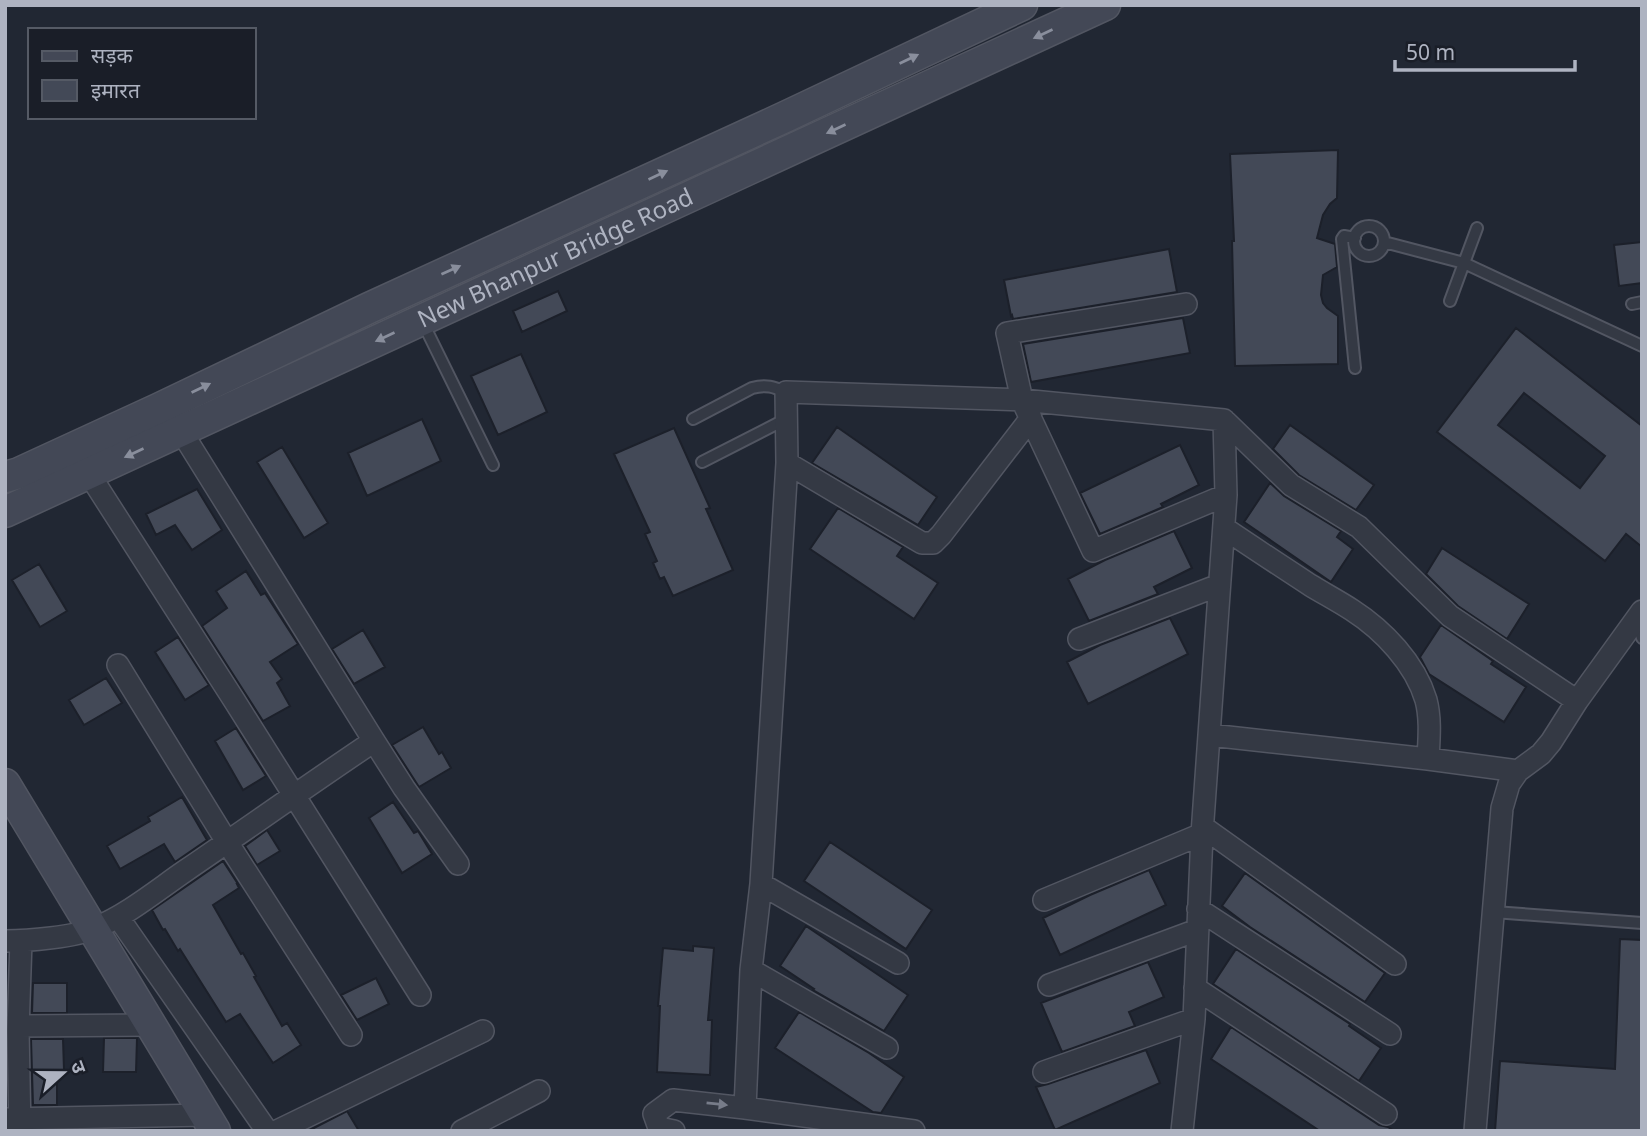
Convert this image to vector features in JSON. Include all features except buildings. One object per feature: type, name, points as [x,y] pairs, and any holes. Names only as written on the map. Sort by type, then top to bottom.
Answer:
[{"type":"street","name":"New Bhanpur Bridge Road","points":[[5,477],[158,409],[369,308],[879,74],[1022,5]]},
{"type":"street","name":"New Bhanpur Bridge Road","points":[[5,512],[1105,5]]},
{"type":"street","points":[[1186,304],[1007,333],[1026,409],[1093,551],[1226,495]]},
{"type":"street","points":[[745,1108],[751,970],[761,884],[787,463],[786,392],[1224,421],[1290,485],[1359,527],[1450,616],[1577,701]]},
{"type":"street","points":[[787,463],[922,543],[933,543],[942,534],[1026,409]]},
{"type":"street","points":[[1182,1131],[1194,1019],[1202,830],[1226,495],[1224,421]]},
{"type":"street","points":[[181,431],[404,788],[458,864]]},
{"type":"street","points":[[89,474],[420,995]]},
{"type":"street","points":[[1224,528],[1354,611],[1401,653],[1426,699],[1430,721],[1428,759]]},
{"type":"street","points":[[1079,639],[1219,585]]},
{"type":"street","points":[[1475,1131],[1502,808],[1509,785],[1518,771],[1541,754],[1551,742],[1577,701],[1640,623]]},
{"type":"street","points":[[118,665],[351,1035]]},
{"type":"street","points":[[1210,735],[1518,771]]},
{"type":"street","points":[[210,1123],[15,1123],[13,941],[105,923],[374,741]]},
{"type":"street","points":[[5,784],[105,923],[267,1131]]},
{"type":"street","points":[[1044,900],[1202,830]]},
{"type":"street","points":[[1202,830],[1395,964]]},
{"type":"street","points":[[761,884],[898,963]]},
{"type":"street","points":[[1049,985],[1198,919]]},
{"type":"street","points":[[1198,919],[1390,1034]]},
{"type":"street","points":[[105,923],[150,1025],[210,1123]]},
{"type":"street","points":[[751,970],[887,1048]]},
{"type":"street","points":[[1195,988],[1386,1114]]},
{"type":"street","points":[[1044,1072],[1194,1019]]},
{"type":"street","points":[[14,1029],[150,1025]]},
{"type":"street","points":[[277,1131],[483,1031]]},
{"type":"street","points":[[462,1131],[539,1091]]},
{"type":"street","points":[[674,1131],[659,1128],[654,1114],[673,1100],[914,1131]]},
{"type":"lane","points":[[1369,226],[1382,233],[1384,242],[1377,254],[1368,256],[1359,252],[1354,243],[1360,229],[1369,226]]},
{"type":"lane","points":[[1450,301],[1477,228]]},
{"type":"lane","points":[[1355,238],[1344,236],[1342,239],[1355,368]]},
{"type":"lane","points":[[1384,242],[1464,263],[1642,346]]},
{"type":"lane","points":[[422,320],[493,465]]},
{"type":"lane","points":[[693,419],[762,385],[773,386],[786,392]]},
{"type":"lane","points":[[702,462],[786,419]]},
{"type":"lane","points":[[1494,912],[1642,923]]}]
